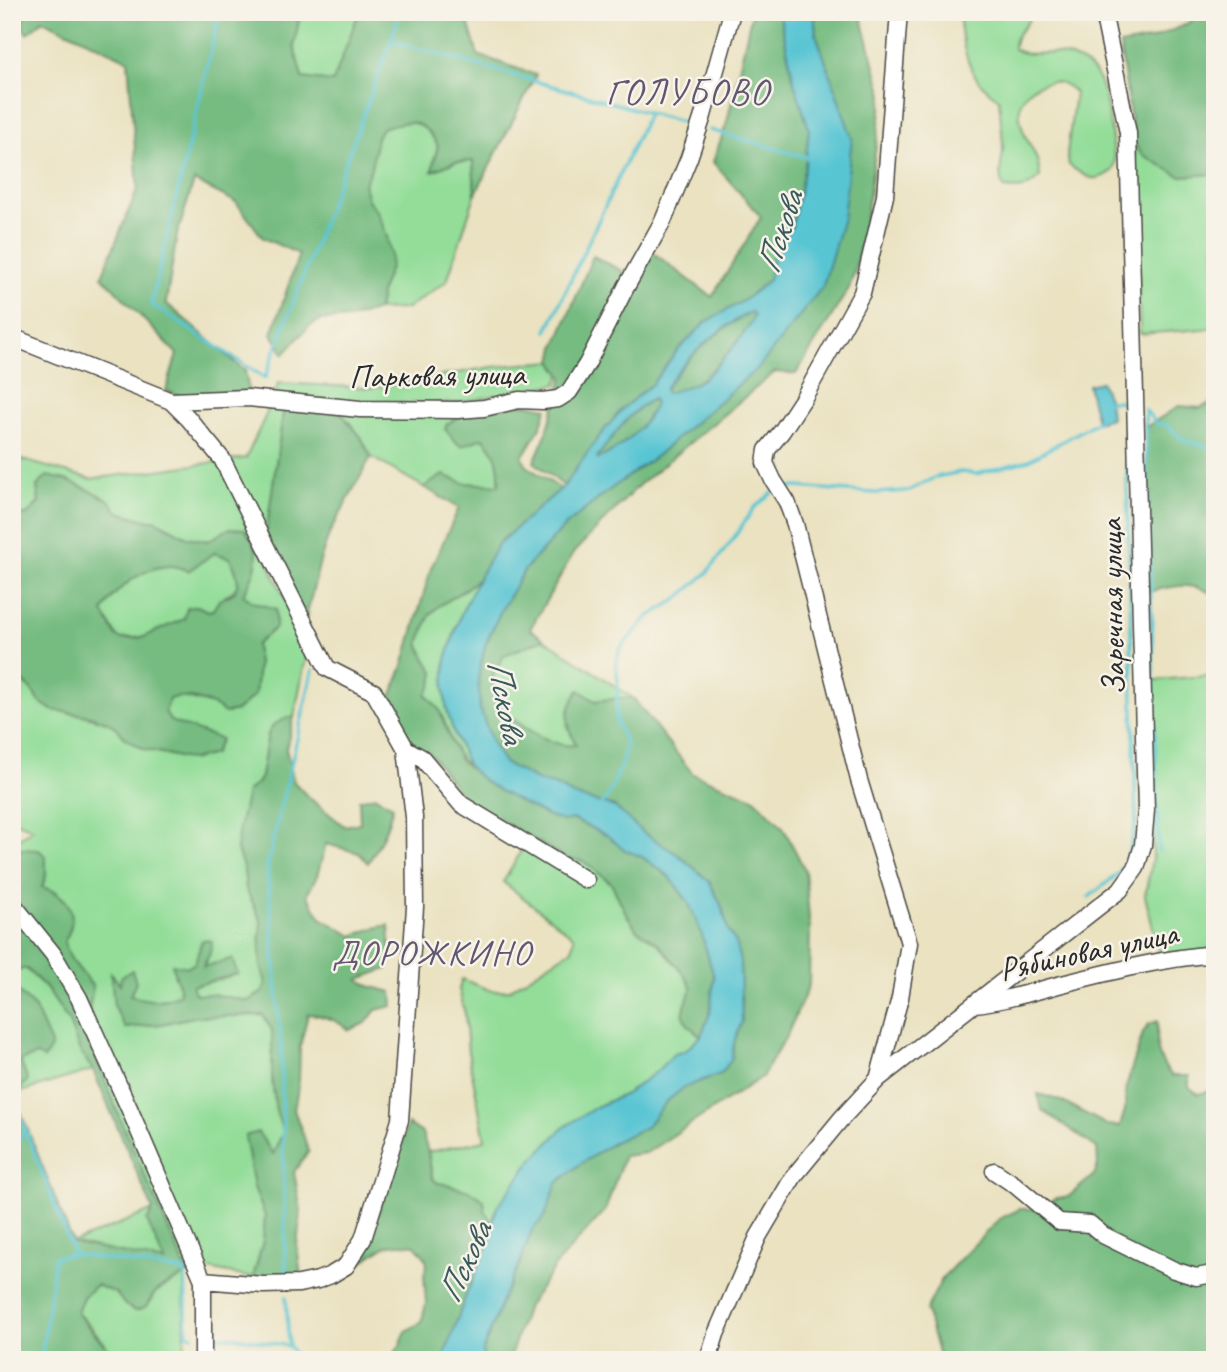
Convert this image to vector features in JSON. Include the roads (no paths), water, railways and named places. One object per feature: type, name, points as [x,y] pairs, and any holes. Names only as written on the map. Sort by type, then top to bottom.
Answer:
[{"type":"street","name":"Парковая улица","points":[[12,337],[171,401],[248,398],[360,409],[458,410],[484,408],[519,400],[558,399],[569,392],[587,364],[663,221],[702,119],[732,12]]},
{"type":"street","name":"Заречная улица","points":[[878,1079],[900,999],[909,943],[859,780],[795,524],[787,502],[765,463],[767,450],[803,399],[862,293],[885,195],[899,12]]},
{"type":"street","name":"Заречная улица","points":[[708,1360],[716,1334],[758,1237],[794,1176],[841,1119],[878,1079],[1120,890],[1136,868],[1143,845],[1146,797],[1128,133],[1103,12]]},
{"type":"street","points":[[171,401],[222,459],[327,668],[374,692],[406,749],[414,817],[415,907],[400,1120],[363,1239],[346,1266],[318,1280],[299,1284],[263,1285],[204,1280]]},
{"type":"street","points":[[406,749],[422,758],[461,804],[586,880]]},
{"type":"street","points":[[12,903],[53,954],[79,998],[204,1280],[203,1360]]},
{"type":"street","name":"Рябиновая улица","points":[[974,1004],[993,1002],[1160,961],[1215,954]]},
{"type":"street","points":[[994,1171],[1059,1222],[1090,1224],[1102,1235],[1174,1270],[1196,1277],[1215,1271]]},
{"type":"water","points":[[779,12],[814,12],[816,34],[852,138],[843,218],[823,286],[759,367],[656,456],[565,526],[525,569],[501,610],[485,645],[478,678],[480,709],[493,745],[504,763],[540,782],[615,807],[642,832],[680,856],[709,881],[722,907],[728,930],[736,943],[740,962],[742,1021],[732,1058],[721,1074],[683,1088],[666,1102],[646,1127],[616,1141],[557,1183],[544,1218],[532,1230],[504,1295],[483,1350],[482,1360],[443,1360],[467,1293],[489,1243],[497,1207],[532,1160],[563,1128],[596,1107],[626,1094],[656,1072],[674,1054],[685,1051],[701,1036],[710,1013],[714,977],[689,903],[669,876],[642,857],[623,849],[608,836],[573,819],[563,821],[545,815],[501,792],[468,766],[447,711],[444,689],[446,659],[461,614],[499,543],[564,486],[623,408],[652,384],[677,351],[706,322],[743,301],[769,280],[774,253],[792,227],[805,166],[809,129],[794,82]],"holes":[[[751,312],[754,315],[746,330],[703,379],[667,393],[665,391],[674,376],[703,345]],[[653,399],[655,404],[638,429],[624,443],[598,459],[629,417]]]},
{"type":"water","points":[[1101,382],[1109,401],[1111,418],[1097,422],[1088,385]]},
{"type":"waterway","points":[[220,12],[151,304],[265,378],[391,41]]},
{"type":"waterway","points":[[400,12],[391,41],[692,125]]},
{"type":"waterway","points":[[547,331],[648,114]]},
{"type":"waterway","points":[[710,130],[809,158]]},
{"type":"waterway","points":[[1089,897],[1119,873],[1127,861],[1136,821],[1125,403],[1109,401],[1106,405]]},
{"type":"waterway","points":[[1145,409],[1159,851]]},
{"type":"waterway","points":[[1146,411],[1156,423],[1168,426],[1183,440],[1215,449]]},
{"type":"waterway","points":[[787,488],[875,493],[908,491],[936,477],[961,472],[977,474],[1029,460],[1097,422],[1099,418]]},
{"type":"waterway","points":[[600,807],[620,769],[626,744],[616,721],[616,667],[619,650],[648,617],[676,600],[706,574],[754,508],[772,493]]},
{"type":"waterway","points":[[286,1278],[281,1044],[267,867],[313,670]]},
{"type":"waterway","points":[[12,1104],[16,1105],[74,1254],[185,1271],[187,1335],[192,1335]]},
{"type":"waterway","points":[[12,1156],[25,1130]]},
{"type":"waterway","points":[[41,1360],[55,1257],[74,1254]]},
{"type":"waterway","points":[[286,1297],[289,1346]]},
{"type":"waterway","points":[[211,1336],[236,1337],[289,1346],[299,1360]]},
{"type":"district","name":"ГОЛУБОВО","points":[[688,91]]},
{"type":"district","name":"ДОРОЖКИНО","points":[[432,952]]},
{"type":"water label","name":"Пскова","points":[[779,232]]},
{"type":"water label","name":"Пскова","points":[[507,701]]},
{"type":"water label","name":"Пскова","points":[[464,1262]]}]
